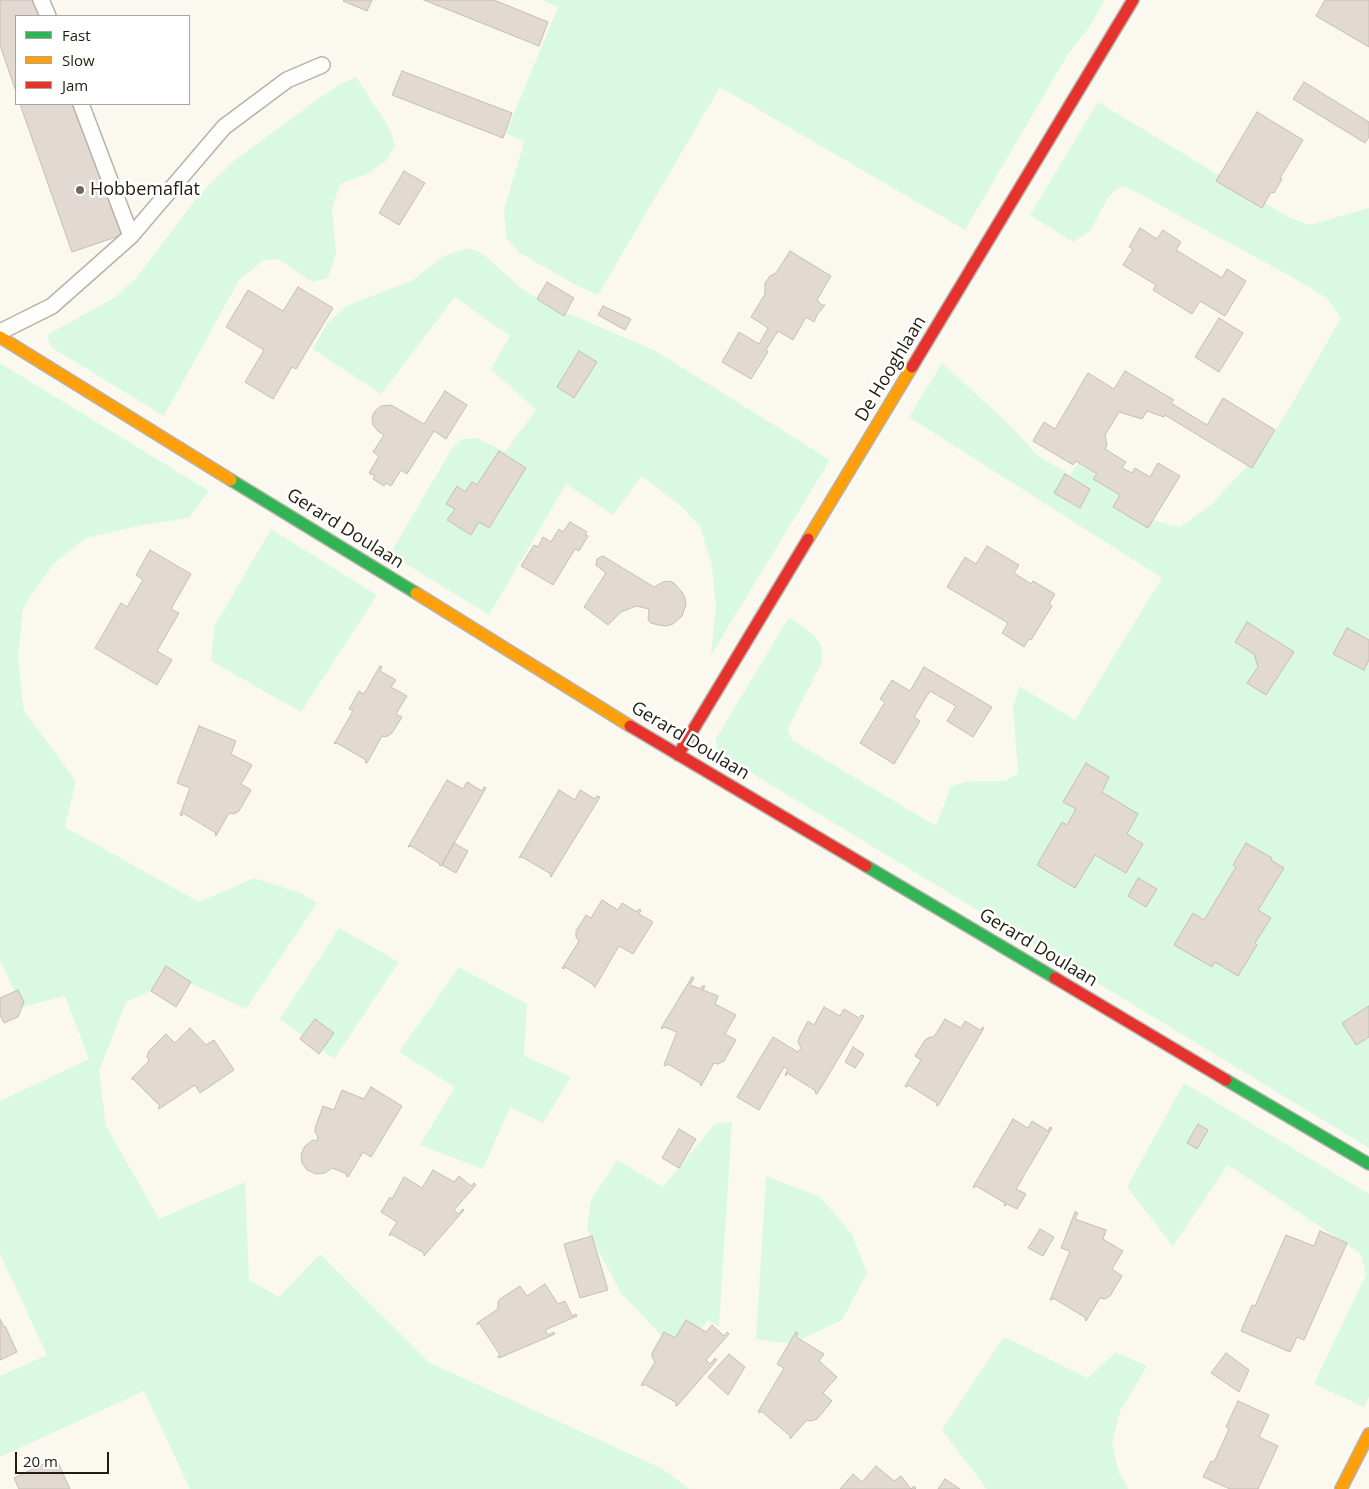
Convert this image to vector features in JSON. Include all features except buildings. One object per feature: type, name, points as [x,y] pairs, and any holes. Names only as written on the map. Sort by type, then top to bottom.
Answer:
[{"type":"street","name":"De Hooghlaan","points":[[678,755],[1133,0]]},
{"type":"street","name":"Gerard Doulaan","points":[[0,337],[678,755],[1369,1164]]},
{"type":"street","points":[[1341,1489],[1369,1434]]},
{"type":"lane","points":[[41,0],[48,15]]},
{"type":"lane","points":[[0,332],[52,306],[131,236],[224,127],[287,80],[322,65]]},
{"type":"lane","points":[[81,105],[131,236]]},
{"type":"green space","points":[[542,0],[1105,0],[1088,29],[1068,54],[965,230],[720,87],[598,295],[576,285],[520,253],[506,238],[504,210],[524,142],[506,133],[558,7]]},
{"type":"green space","points":[[356,77],[390,129],[395,146],[386,161],[367,174],[340,184],[332,209],[336,252],[328,278],[312,282],[278,259],[264,260],[239,280],[164,416],[51,347],[47,335],[114,298],[137,277],[199,195],[236,159],[335,87]]},
{"type":"green space","points":[[1098,102],[1288,217],[1310,225],[1369,208],[1369,1148],[717,752],[716,739],[789,617],[814,635],[821,645],[822,662],[788,729],[792,740],[936,826],[951,786],[970,781],[1005,781],[1018,773],[1013,708],[1019,686],[1075,720],[1162,578],[909,417],[942,363],[1011,426],[1037,455],[1070,475],[1078,463],[1127,494],[1123,501],[1154,521],[1180,527],[1212,504],[1250,463],[1269,441],[1289,409],[1341,318],[1327,298],[1125,186],[1115,190],[1107,199],[1090,231],[1073,242],[1030,215]]},
{"type":"green space","points":[[470,248],[483,254],[521,288],[544,303],[654,350],[830,460],[711,655],[716,607],[712,565],[700,526],[683,508],[642,476],[613,515],[566,484],[489,615],[390,554],[453,447],[462,439],[477,438],[505,452],[536,410],[491,369],[510,336],[455,297],[381,394],[313,349],[327,324],[346,306],[413,280],[444,256]]},
{"type":"green space","points":[[0,363],[209,491],[189,518],[143,525],[86,538],[53,564],[23,608],[18,659],[24,711],[76,781],[65,827],[199,902],[254,878],[301,893],[317,903],[246,1009],[180,978],[126,1002],[99,1071],[106,1126],[159,1219],[245,1182],[249,1280],[279,1297],[320,1254],[430,1363],[663,1469],[689,1489],[190,1489],[144,1391],[0,1457],[0,1376],[47,1355],[0,1254],[0,1101],[89,1059],[65,996],[22,1007],[0,961]]},
{"type":"green space","points":[[271,529],[377,595],[301,712],[211,661],[214,627]]},
{"type":"green space","points":[[339,928],[399,962],[334,1059],[280,1019]]},
{"type":"green space","points":[[459,967],[527,1004],[524,1056],[571,1077],[543,1123],[510,1107],[483,1169],[420,1145],[455,1087],[399,1052]]},
{"type":"green space","points":[[1184,1083],[1369,1194],[1369,1397],[1364,1407],[1314,1384],[1366,1275],[1361,1254],[1228,1165],[1173,1246],[1127,1187]]},
{"type":"green space","points":[[732,1122],[719,1327],[708,1320],[681,1356],[621,1293],[587,1229],[591,1200],[617,1160],[663,1187],[715,1124]]},
{"type":"green space","points":[[766,1176],[820,1197],[852,1234],[867,1273],[842,1320],[791,1344],[756,1339]]},
{"type":"green space","points":[[1004,1337],[1088,1378],[1116,1352],[1147,1366],[1120,1411],[1112,1443],[1119,1472],[1128,1489],[987,1489],[942,1430]]},
{"type":"traffic: fast","points":[[231,480],[416,593]]},
{"type":"traffic: fast","points":[[866,866],[1055,978]]},
{"type":"traffic: fast","points":[[1226,1080],[1369,1164]]},
{"type":"traffic: slow","points":[[0,337],[231,480]]},
{"type":"traffic: slow","points":[[808,539],[912,367]]},
{"type":"traffic: slow","points":[[416,593],[630,726]]},
{"type":"traffic: slow","points":[[1341,1489],[1369,1434]]},
{"type":"traffic: jam","points":[[912,367],[1133,0]]},
{"type":"traffic: jam","points":[[678,755],[808,539]]},
{"type":"traffic: jam","points":[[630,726],[866,866]]},
{"type":"traffic: jam","points":[[1055,978],[1226,1080]]},
{"type":"place","name":"Hobbemaflat","points":[[80,190]]}]
